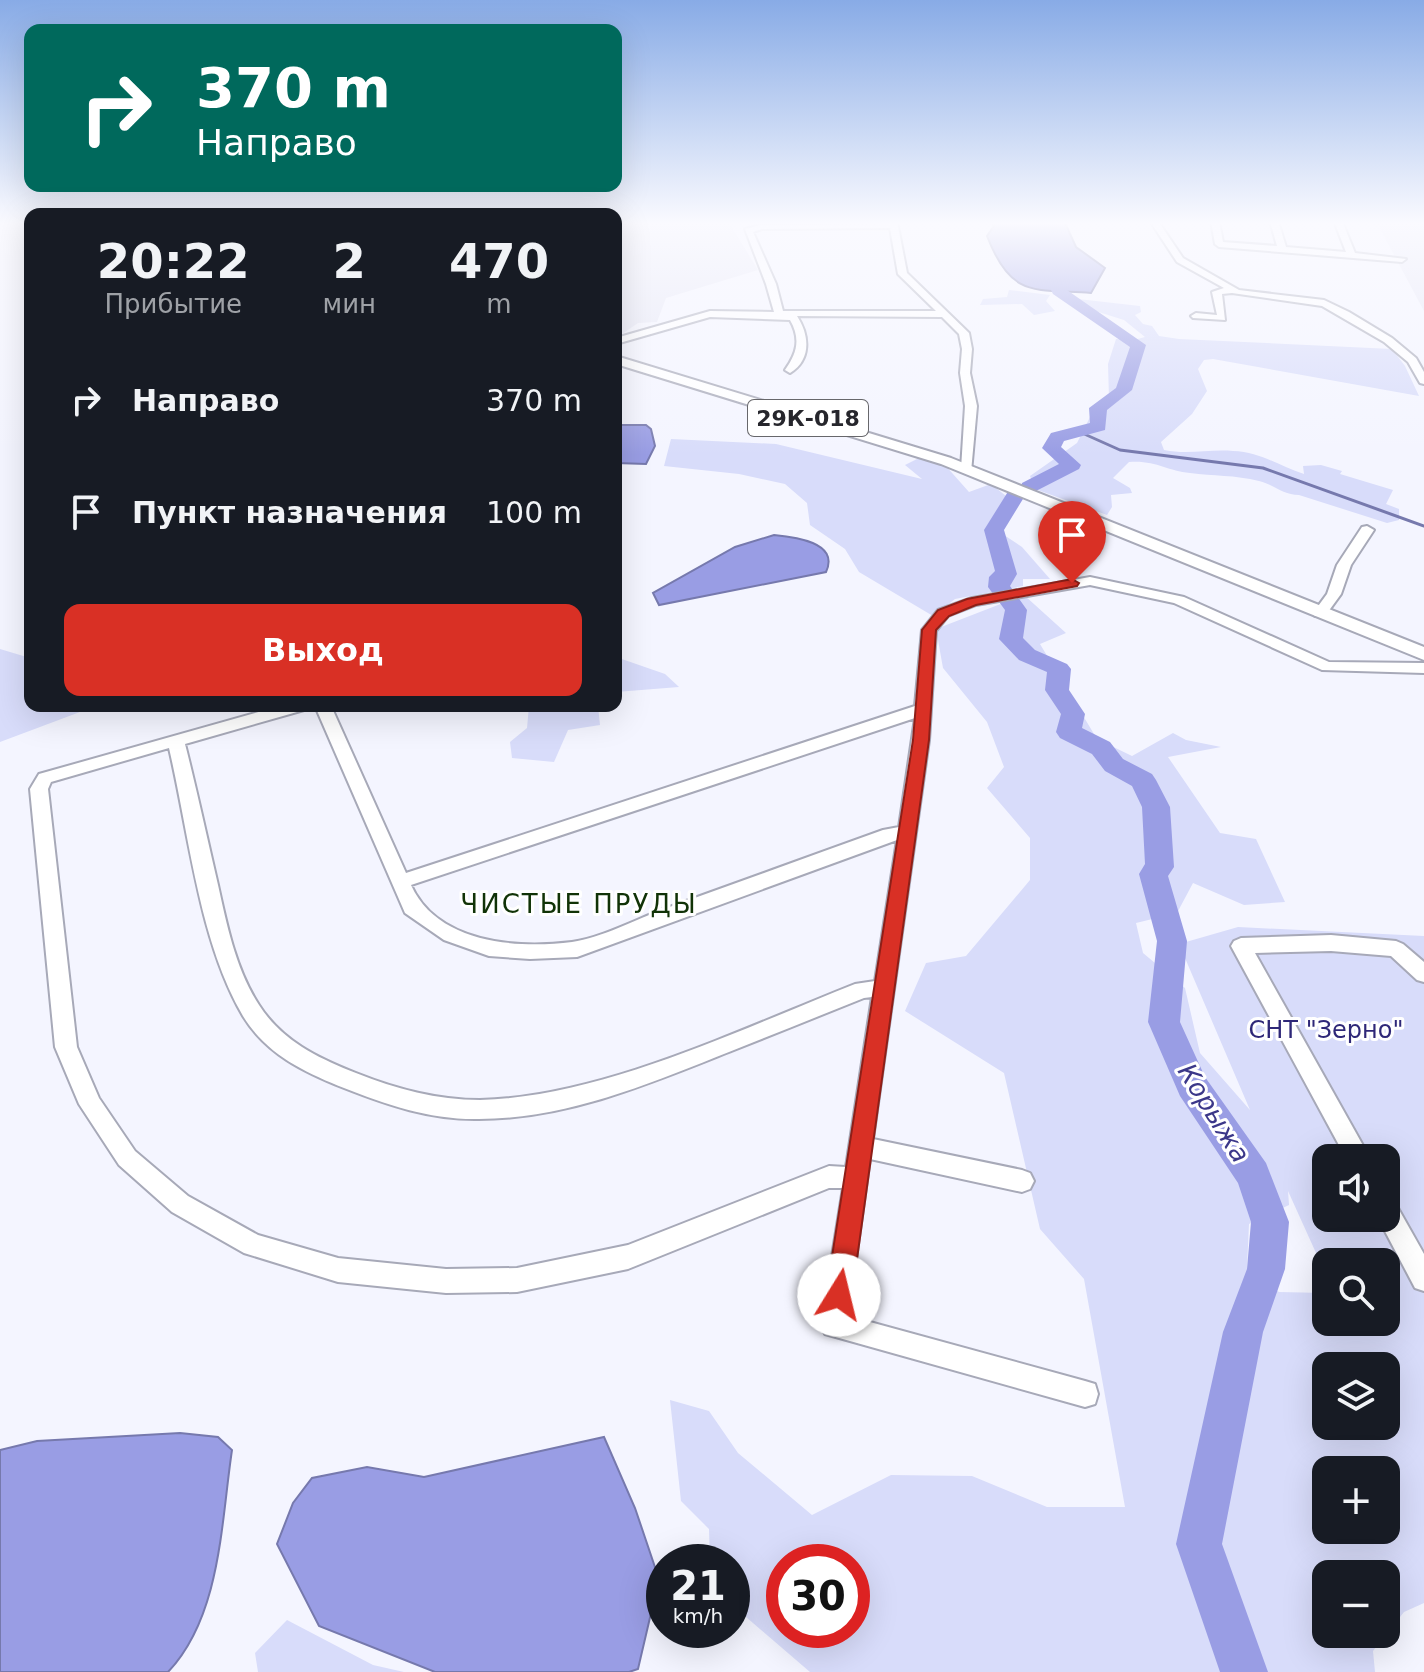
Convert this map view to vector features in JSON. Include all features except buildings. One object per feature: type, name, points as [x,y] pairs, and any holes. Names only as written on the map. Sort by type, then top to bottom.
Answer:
[{"type":"main road","name":"29К-018","points":[[622,362],[918,451],[1424,654]]},
{"type":"street","points":[[775,299],[779,315]]},
{"type":"street","points":[[930,299],[964,333],[967,349],[965,373],[971,406],[967,469]]},
{"type":"street","points":[[1196,316],[1223,323],[1222,299]]},
{"type":"street","points":[[1280,299],[1324,303],[1388,340],[1412,360],[1424,381]]},
{"type":"street","points":[[1323,299],[1324,303]]},
{"type":"street","points":[[622,339],[710,314],[946,314]]},
{"type":"street","points":[[779,315],[794,318],[804,342],[799,359],[790,370]]},
{"type":"street","points":[[1320,613],[1334,594],[1344,565],[1367,530]]},
{"type":"street","points":[[1085,1394],[834,1325],[924,709],[929,630],[943,613],[972,602],[1090,581],[1179,600],[1327,667],[1424,668]]},
{"type":"street","points":[[402,881],[924,709]]},
{"type":"street","points":[[277,712],[45,778],[39,789],[66,1047],[90,1104],[127,1158],[180,1204],[253,1245],[338,1270],[446,1281],[517,1280],[628,1257],[829,1177],[857,1178]]},
{"type":"street","points":[[326,712],[412,908],[433,926],[470,945],[522,954],[577,949],[889,834],[907,833]]},
{"type":"street","points":[[176,741],[223,950],[245,997],[265,1030],[296,1056],[362,1087],[421,1105],[482,1111],[545,1105],[617,1086],[862,990],[884,988]]},
{"type":"street","points":[[1350,1144],[1241,946],[1331,943],[1396,949],[1424,974]]},
{"type":"street","points":[[862,1147],[1022,1181]]},
{"type":"street","points":[[1398,1232],[1424,1279]]},
{"type":"shaded area","points":[[622,299],[666,299],[657,322],[638,323],[622,334]]},
{"type":"green space","points":[[983,299],[1047,299],[1055,311],[1034,315],[1022,304],[980,305]]},
{"type":"green space","points":[[1070,299],[1140,306],[1141,312],[1135,315],[1143,324],[1152,326],[1159,336],[1179,339],[1392,349],[1405,366],[1419,396],[1213,359],[1204,360],[1198,369],[1207,391],[1192,414],[1161,442],[1164,450],[1252,454],[1304,474],[1303,466],[1321,465],[1342,471],[1340,474],[1393,490],[1386,504],[1399,509],[1399,520],[1387,523],[1259,481],[1182,472],[1138,462],[1129,462],[1113,478],[1130,488],[1132,493],[1111,495],[1112,507],[1107,515],[1035,489],[1030,476],[1077,443],[1093,411],[1109,398],[1108,364],[1116,339],[1145,337],[1124,320],[1073,304]]},
{"type":"green space","points":[[671,439],[776,444],[922,479],[905,465],[921,457],[945,465],[969,492],[991,484],[1011,500],[1001,533],[1022,547],[1050,579],[1023,579],[1023,586],[955,599],[933,616],[859,572],[845,549],[810,525],[807,503],[785,484],[739,474],[664,466]]},
{"type":"green space","name":"СНТ \"Зерно\"","points":[[1024,595],[1066,633],[1040,644],[1097,739],[1132,756],[1173,733],[1186,740],[1221,747],[1168,757],[1220,833],[1256,839],[1285,902],[1244,905],[1193,883],[1177,913],[1136,923],[1143,953],[1185,988],[1200,1053],[1250,1110],[1179,944],[1238,927],[1424,936],[1424,1603],[1400,1617],[1400,1560],[1312,1560],[1312,1648],[1375,1648],[1375,1672],[810,1672],[782,1648],[870,1648],[870,1544],[766,1544],[766,1634],[750,1620],[750,1544],[709,1544],[709,1529],[681,1501],[670,1400],[709,1411],[738,1453],[812,1515],[891,1475],[972,1476],[1047,1507],[1125,1507],[1084,1279],[1040,1229],[1004,1073],[905,1011],[926,963],[966,956],[1030,880],[1030,838],[987,788],[1004,767],[987,722],[943,668],[936,629]]},
{"type":"green space","points":[[0,649],[24,656],[24,712],[80,712],[0,742]]},
{"type":"green space","points":[[622,659],[665,674],[679,687],[622,692]]},
{"type":"green space","points":[[528,712],[599,712],[600,725],[568,730],[554,762],[512,758],[510,742],[527,728]]},
{"type":"green space","points":[[287,1620],[373,1665],[404,1672],[258,1672],[255,1653]]},
{"type":"water","points":[[622,425],[646,425],[651,429],[655,446],[646,464],[622,463]]},
{"type":"water","points":[[774,535],[803,540],[821,548],[829,562],[826,572],[659,605],[653,593],[735,547]]},
{"type":"water","points":[[180,1433],[218,1437],[232,1450],[216,1567],[199,1624],[186,1649],[168,1672],[0,1672],[0,1450],[37,1441]]},
{"type":"water","points":[[604,1437],[647,1544],[646,1635],[638,1669],[629,1672],[435,1672],[319,1626],[277,1544],[293,1503],[312,1478],[367,1467],[424,1477]]},
{"type":"waterway","name":"Корыжа","points":[[1029,487],[1072,465],[1051,448],[1057,437],[1099,426],[1098,408],[1124,390],[1138,345],[1070,299]]},
{"type":"waterway","points":[[1082,433],[1120,450],[1263,468],[1424,526]]},
{"type":"waterway","name":"Корыжа","points":[[1016,494],[994,530],[1006,574],[1000,577],[999,587],[1011,599],[1016,610],[1011,639],[1027,655],[1059,669],[1057,690],[1073,714],[1069,732],[1101,748],[1114,765],[1143,780],[1156,807],[1160,867],[1153,874],[1172,941],[1164,1022],[1192,1086],[1253,1175],[1270,1222],[1266,1269],[1243,1332],[1199,1544],[1244,1672]]},
{"type":"district","name":"ЧИСТЫЕ ПРУДЫ","points":[[579,904]]},
{"type":"route","points":[[839,1295],[921,740],[929,630],[943,613],[972,602],[1072,583]]}]
